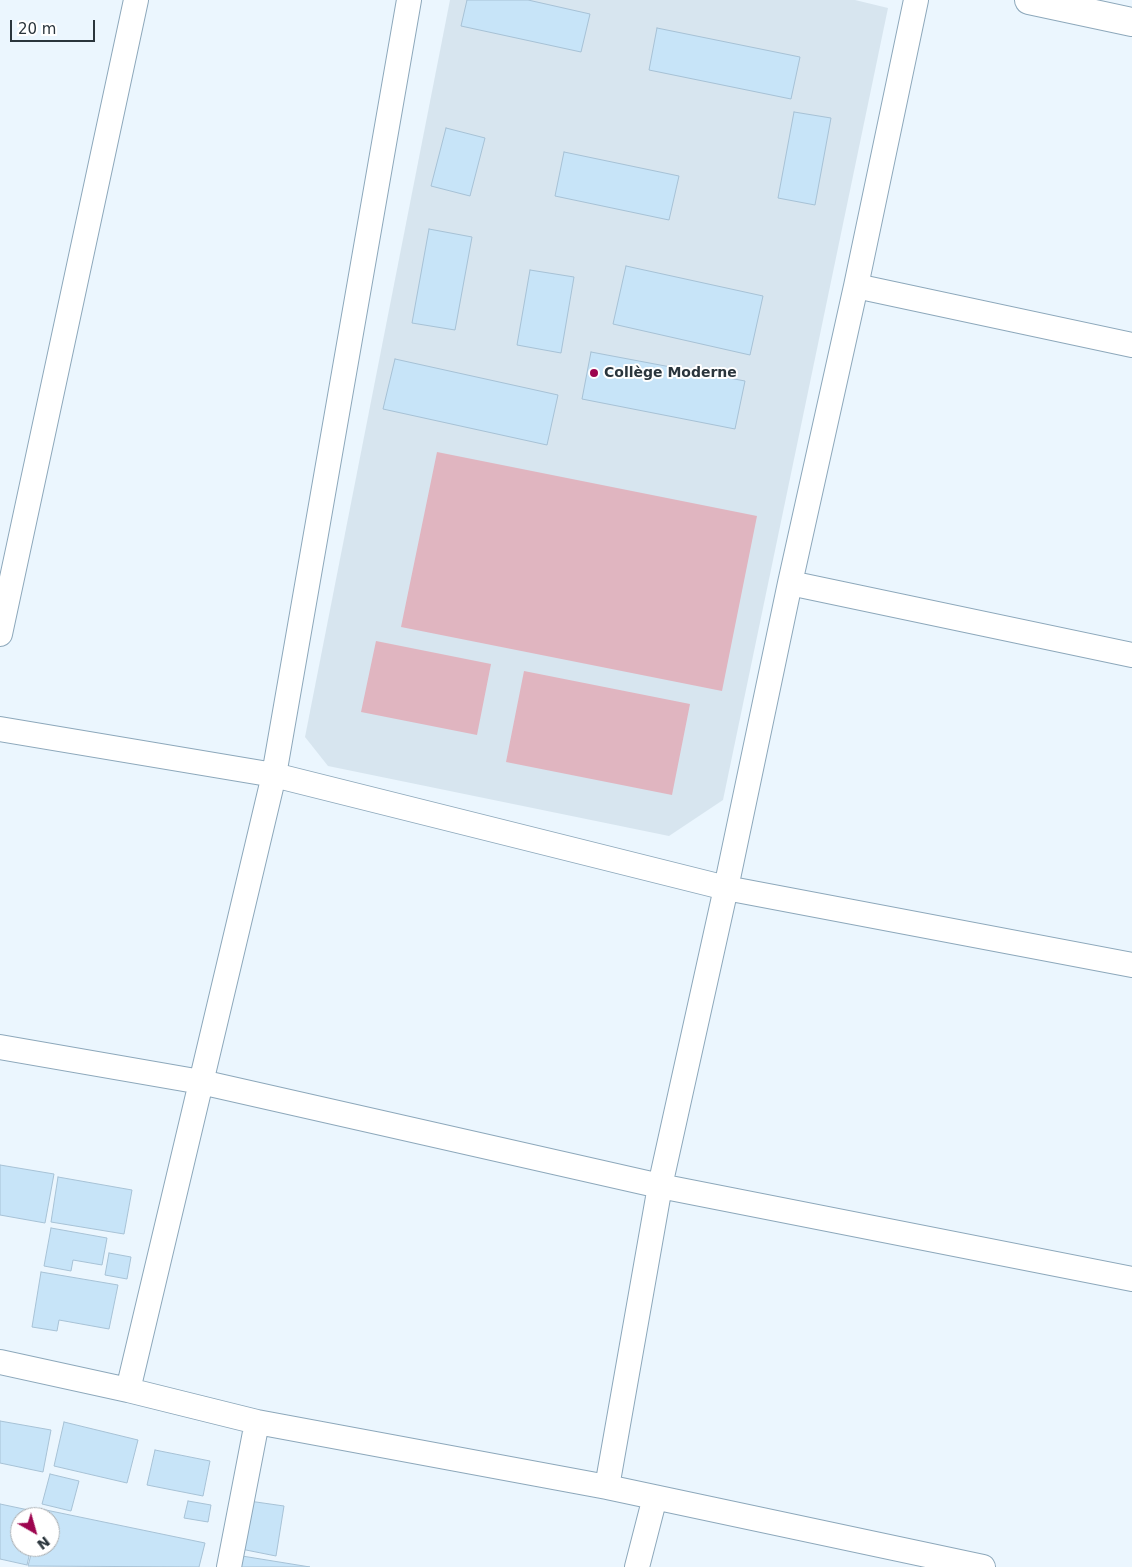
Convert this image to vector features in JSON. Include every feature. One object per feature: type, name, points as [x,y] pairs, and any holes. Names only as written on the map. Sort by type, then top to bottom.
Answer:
[{"type":"main road","points":[[1029,0],[1132,22]]},
{"type":"street","points":[[0,634],[136,0]]},
{"type":"street","points":[[128,1390],[274,775],[409,0]]},
{"type":"street","points":[[607,1487],[660,1186],[856,286],[916,0]]},
{"type":"street","points":[[856,286],[1132,345]]},
{"type":"street","points":[[790,583],[1132,655]]},
{"type":"street","points":[[0,729],[274,775],[726,888],[1132,966]]},
{"type":"street","points":[[0,1047],[201,1082],[660,1186],[1132,1279]]},
{"type":"street","points":[[0,1362],[128,1390],[257,1422],[607,1487],[984,1567]]},
{"type":"street","points":[[229,1567],[257,1422]]},
{"type":"street","points":[[637,1567],[654,1497]]},
{"type":"shaded area","name":"Collège Moderne","points":[[450,0],[855,0],[888,8],[723,800],[669,836],[328,766],[305,737]]},
{"type":"shaded area","points":[[437,452],[757,516],[722,691],[401,627]]},
{"type":"shaded area","points":[[376,641],[491,664],[477,735],[361,712]]},
{"type":"shaded area","points":[[524,671],[690,704],[672,795],[506,762]]},
{"type":"building","points":[[467,0],[528,0],[590,14],[581,52],[461,26]]},
{"type":"building","points":[[657,28],[800,57],[791,99],[649,70]]},
{"type":"building","points":[[794,112],[831,118],[815,205],[778,198]]},
{"type":"building","points":[[446,128],[485,138],[470,196],[431,186]]},
{"type":"building","points":[[564,152],[679,176],[669,220],[555,196]]},
{"type":"building","points":[[429,229],[472,237],[455,330],[412,323]]},
{"type":"building","points":[[626,266],[763,296],[750,355],[613,324]]},
{"type":"building","points":[[530,270],[574,277],[561,353],[517,345]]},
{"type":"building","points":[[591,352],[745,381],[735,429],[582,399]]},
{"type":"building","points":[[395,359],[558,395],[547,445],[383,409]]},
{"type":"building","points":[[0,1165],[54,1174],[45,1223],[0,1215]]},
{"type":"building","points":[[58,1177],[132,1190],[124,1234],[51,1222]]},
{"type":"building","points":[[51,1228],[107,1238],[102,1265],[73,1260],[71,1271],[44,1266]]},
{"type":"building","points":[[109,1253],[131,1257],[127,1279],[105,1275]]},
{"type":"building","points":[[41,1272],[118,1285],[109,1329],[59,1320],[57,1331],[32,1327]]},
{"type":"building","points":[[0,1421],[51,1430],[43,1472],[0,1463]]},
{"type":"building","points":[[64,1422],[138,1440],[127,1483],[54,1466]]},
{"type":"building","points":[[155,1450],[210,1461],[203,1496],[147,1485]]},
{"type":"building","points":[[50,1474],[79,1481],[71,1511],[42,1504]]},
{"type":"building","points":[[188,1501],[211,1505],[208,1522],[184,1518]]},
{"type":"building","points":[[249,1501],[284,1506],[276,1556],[241,1549]]},
{"type":"building","points":[[0,1504],[14,1507],[10,1507],[10,1557],[29,1557],[27,1565],[0,1559]]},
{"type":"building","points":[[60,1513],[205,1543],[199,1567],[28,1566],[30,1557],[60,1557]]},
{"type":"building","points":[[242,1556],[310,1567],[240,1567]]},
{"type":"place","name":"Collège Moderne","points":[[594,373]]}]
